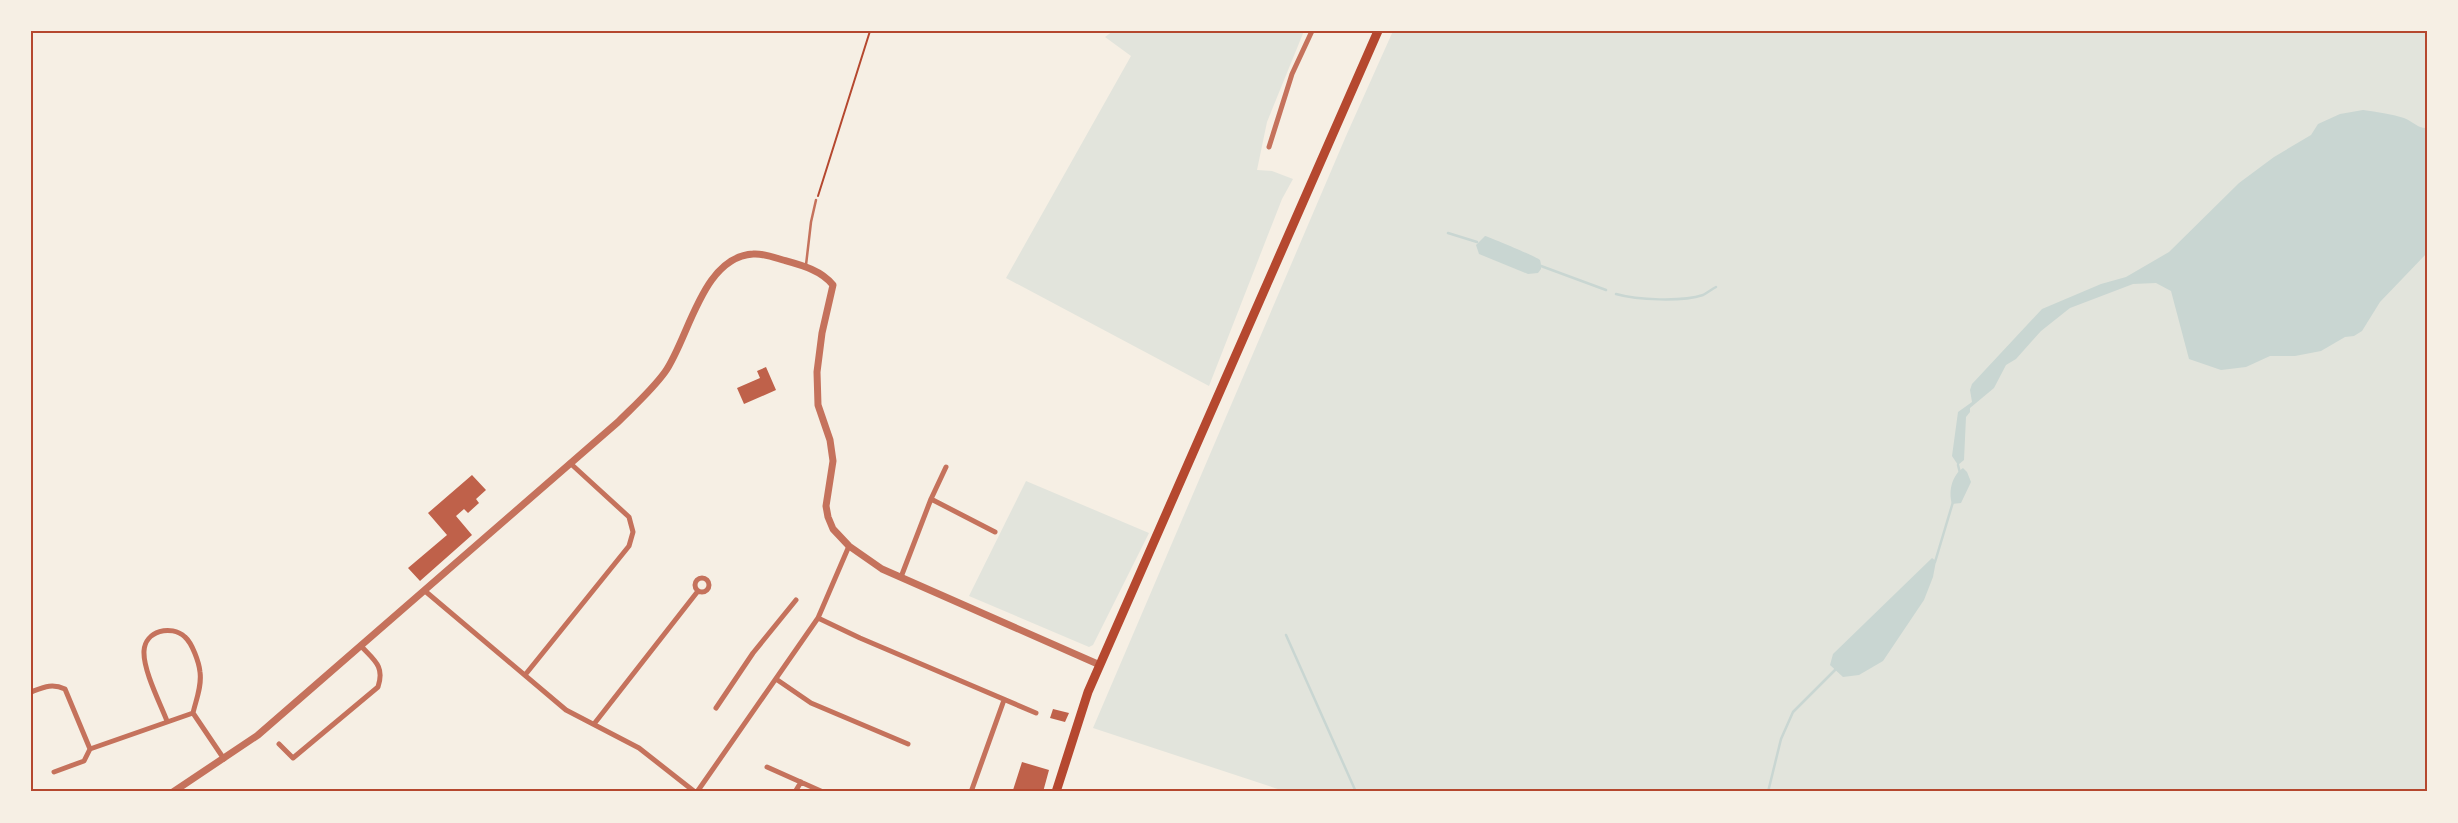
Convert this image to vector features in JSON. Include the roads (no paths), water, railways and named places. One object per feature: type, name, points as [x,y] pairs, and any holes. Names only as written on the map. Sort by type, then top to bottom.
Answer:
[{"type":"main road","points":[[1056,792],[1088,692],[1378,31]]},
{"type":"street","points":[[1269,148],[1292,74],[1312,31]]},
{"type":"street","points":[[173,792],[258,735],[618,422],[666,371],[704,291],[725,266],[743,256],[754,254],[805,267],[828,279],[833,285],[834,290],[822,333],[817,391],[833,461],[826,506],[834,529],[849,546],[882,569],[1100,665]]},
{"type":"street","points":[[525,675],[629,546],[633,532],[629,517],[570,463]]},
{"type":"street","points":[[901,578],[931,499],[946,467]]},
{"type":"street","points":[[931,499],[995,532]]},
{"type":"street","points":[[424,591],[566,710],[639,748],[696,792],[818,618],[849,546]]},
{"type":"street","points":[[594,724],[698,591]]},
{"type":"street","points":[[716,708],[753,653],[796,600]]},
{"type":"street","points":[[818,618],[860,638],[1036,713]]},
{"type":"street","points":[[166,721],[145,661],[144,650],[148,640],[163,630],[175,631],[189,640],[200,671],[200,687],[193,713],[224,759]]},
{"type":"street","points":[[279,744],[293,758],[378,687],[382,676],[378,664],[361,646]]},
{"type":"street","points":[[776,679],[812,703],[908,744]]},
{"type":"street","points":[[31,692],[57,685],[64,689],[90,749]]},
{"type":"street","points":[[970,792],[1004,700]]},
{"type":"street","points":[[54,772],[84,760],[90,749],[193,713]]},
{"type":"street","points":[[767,767],[823,792]]},
{"type":"street","points":[[795,792],[801,782]]},
{"type":"lane","points":[[805,267],[816,200]]},
{"type":"waterway","points":[[1448,233],[1477,242]]},
{"type":"waterway","points":[[1541,266],[1606,290]]},
{"type":"waterway","points":[[1616,294],[1647,299],[1684,299],[1703,295],[1716,287]]},
{"type":"waterway","points":[[1958,465],[1960,473]]},
{"type":"waterway","points":[[1935,562],[1953,502]]},
{"type":"waterway","points":[[1286,635],[1356,792]]},
{"type":"waterway","points":[[1768,792],[1781,739],[1793,712],[1836,669]]}]
